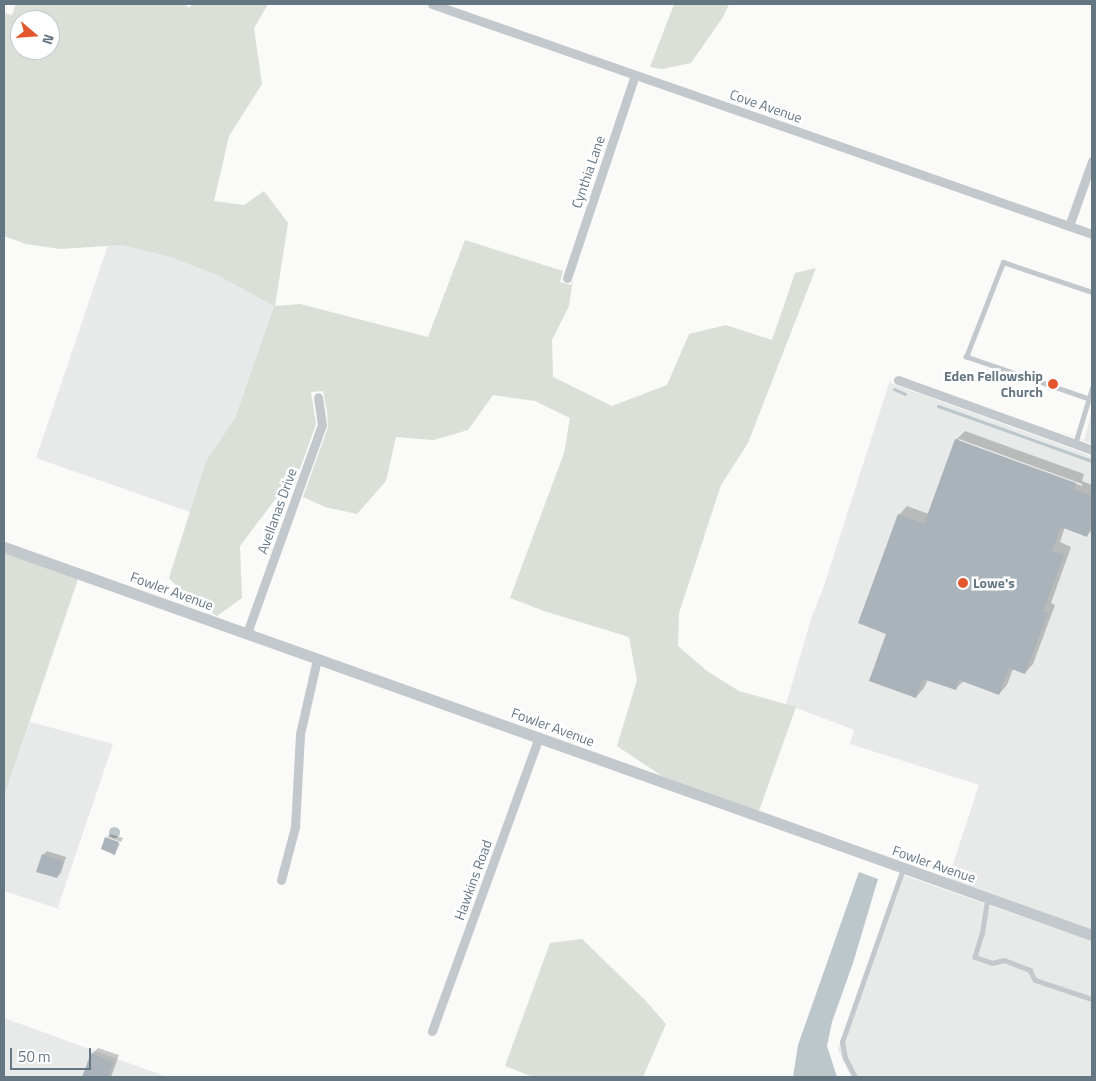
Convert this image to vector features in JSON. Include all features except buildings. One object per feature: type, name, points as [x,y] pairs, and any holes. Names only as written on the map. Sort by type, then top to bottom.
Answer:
[{"type":"street","name":"Cove Avenue","points":[[432,4],[1092,234]]},
{"type":"street","name":"Cynthia Lane","points":[[567,278],[635,75]]},
{"type":"street","points":[[1069,226],[1092,161]]},
{"type":"street","points":[[898,380],[1092,450]]},
{"type":"street","name":"Avellanas Drive","points":[[247,633],[322,425],[318,396]]},
{"type":"street","name":"Fowler Avenue","points":[[4,547],[1092,936]]},
{"type":"street","points":[[281,880],[295,827],[300,734],[317,659]]},
{"type":"street","name":"Hawkins Road","points":[[432,1031],[539,738]]},
{"type":"lane","points":[[1089,399],[966,357],[1003,262],[1092,292]]},
{"type":"lane","points":[[1075,444],[1092,388]]},
{"type":"lane","points":[[855,1077],[845,1058],[842,1042],[903,869]]},
{"type":"lane","points":[[988,898],[982,934],[975,957],[992,963],[1004,960],[1030,970],[1034,980],[1092,999]]},
{"type":"shaded area","points":[[16,4],[184,4],[189,8],[193,4],[268,4],[254,28],[262,84],[229,136],[214,201],[244,205],[264,191],[288,223],[275,306],[300,304],[428,337],[465,240],[563,271],[560,282],[571,285],[573,279],[569,306],[552,340],[553,377],[612,406],[667,385],[689,334],[726,325],[772,340],[795,273],[816,268],[748,443],[721,485],[679,613],[678,646],[707,671],[739,691],[796,707],[759,811],[662,776],[617,746],[637,680],[629,637],[544,611],[510,598],[564,453],[570,418],[535,401],[493,395],[468,430],[434,440],[396,437],[386,481],[357,514],[325,507],[303,497],[328,427],[323,391],[311,392],[316,424],[290,497],[277,497],[240,546],[242,598],[217,616],[190,601],[169,578],[206,461],[235,418],[274,306],[217,275],[167,256],[121,245],[60,249],[26,244],[4,236],[4,13],[10,14],[10,60],[60,60],[60,10],[14,10]]},
{"type":"shaded area","points":[[674,4],[729,4],[723,17],[691,63],[662,69],[650,67]]},
{"type":"shaded area","points":[[108,245],[121,245],[167,256],[217,275],[274,306],[235,418],[206,461],[190,512],[36,458]]},
{"type":"shaded area","points":[[891,377],[890,383],[1092,456],[1092,930],[948,879],[979,785],[850,744],[854,730],[786,704],[812,616],[823,589]]},
{"type":"shaded area","points":[[1092,411],[1092,444],[1057,431],[1084,440]]},
{"type":"shaded area","points":[[4,553],[78,579],[4,797]]},
{"type":"shaded area","points":[[30,722],[113,744],[58,907],[62,910],[4,891],[4,797]]},
{"type":"shaded area","points":[[114,826],[120,832],[114,838],[108,832]]},
{"type":"shaded area","points":[[859,872],[878,879],[853,963],[832,1022],[827,1046],[837,1077],[793,1077],[798,1045]]},
{"type":"shaded area","points":[[900,874],[1092,941],[1092,1077],[851,1077],[838,1050]]},
{"type":"shaded area","points":[[582,939],[645,1000],[666,1024],[643,1077],[533,1077],[505,1066],[550,943]]},
{"type":"shaded area","points":[[4,1018],[167,1077],[4,1077]]},
{"type":"waterway","points":[[894,389],[905,394]]},
{"type":"waterway","points":[[938,406],[1092,461]]},
{"type":"place","name":"Eden Fellowship Church","points":[[1053,384]]},
{"type":"place","name":"Lowe's","points":[[963,583]]}]
